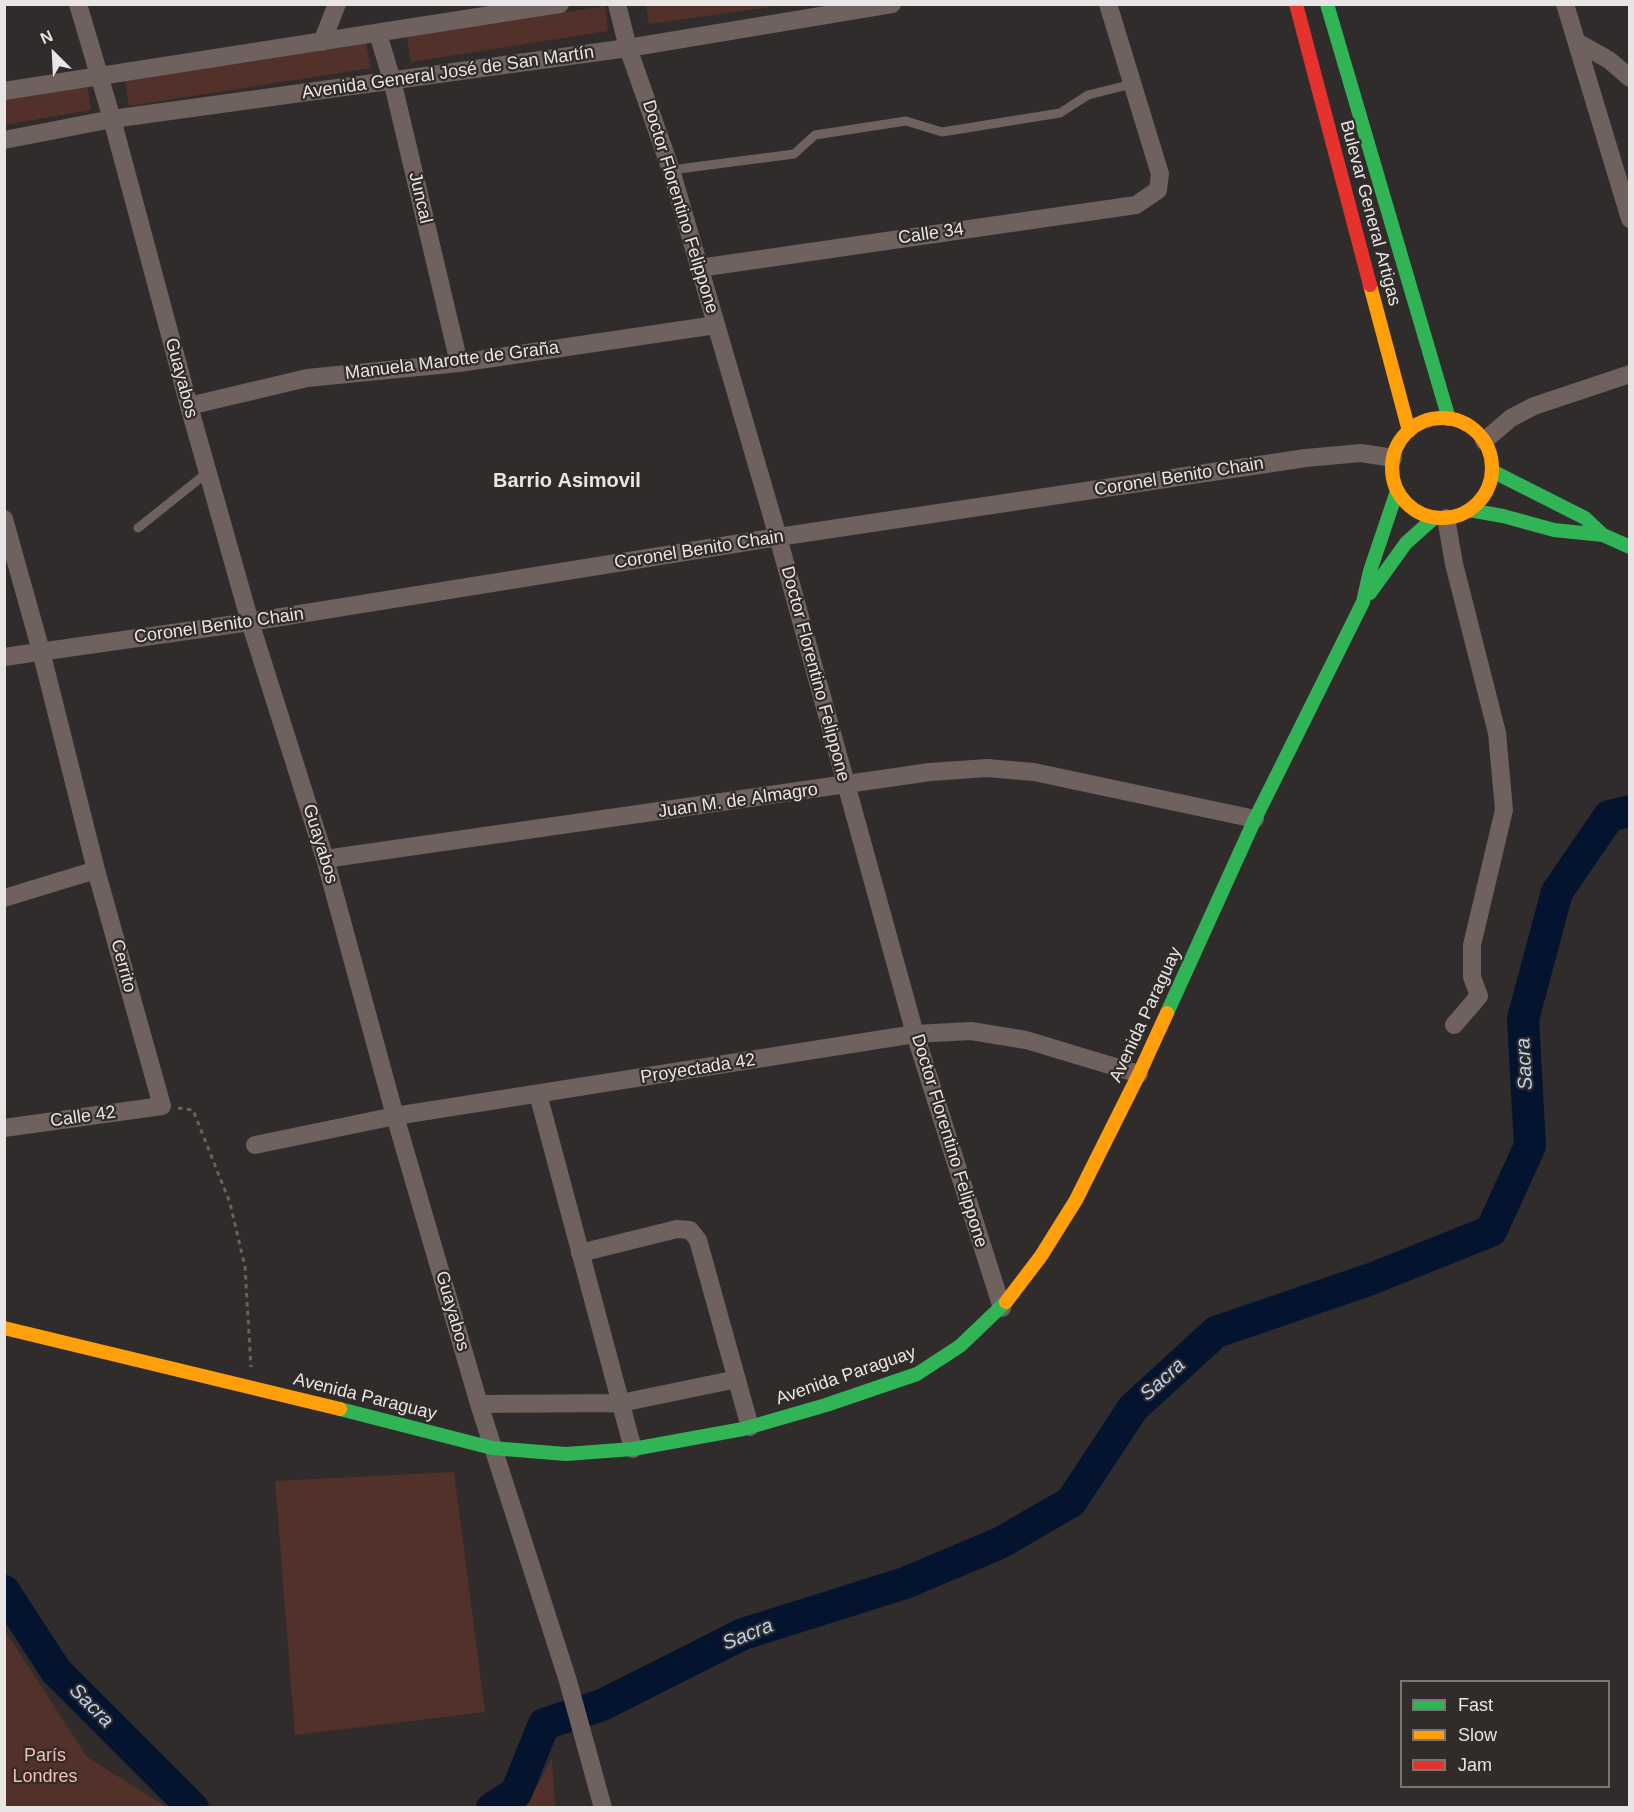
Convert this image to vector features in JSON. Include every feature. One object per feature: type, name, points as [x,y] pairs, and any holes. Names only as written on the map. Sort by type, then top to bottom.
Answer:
[{"type":"street","name":"Guayabos","points":[[78,4],[112,119],[250,622],[325,859],[395,1116],[479,1404],[568,1681],[603,1808]]},
{"type":"street","points":[[322,42],[337,4]]},
{"type":"street","points":[[4,91],[560,4]]},
{"type":"street","name":"Doctor Florentino Felippone","points":[[617,4],[628,48],[671,170],[778,537],[915,1034],[1002,1308]]},
{"type":"street","name":"Avenida General José de San Martín","points":[[4,140],[112,119],[628,48],[892,4]]},
{"type":"street","points":[[1108,4],[1132,84]]},
{"type":"street","name":"Bulevar General Artigas","points":[[1296,4],[1409,431]]},
{"type":"street","name":"Bulevar General Artigas","points":[[1328,4],[1449,419]]},
{"type":"street","points":[[1565,4],[1629,219]]},
{"type":"street","name":"Juncal","points":[[378,34],[392,80],[459,363]]},
{"type":"street","points":[[1576,42],[1609,60],[1629,78]]},
{"type":"street","name":"Calle 34","points":[[699,268],[1136,205],[1158,190],[1160,174],[1132,84]]},
{"type":"street","name":"Manuela Marotte de Graña","points":[[189,406],[307,378],[459,363],[716,325]]},
{"type":"street","points":[[1484,441],[1511,418],[1534,406],[1629,374]]},
{"type":"street","points":[[1363,602],[1406,543],[1440,518],[1469,510],[1485,494],[1492,471],[1489,450],[1484,441],[1468,426],[1449,419],[1427,421],[1409,431],[1396,448],[1392,469],[1397,491],[1412,509],[1440,518]]},
{"type":"street","name":"Coronel Benito Chain","points":[[4,657],[250,622],[778,537],[1341,453],[1361,453],[1393,458]]},
{"type":"street","points":[[1492,471],[1585,518],[1603,535],[1629,547]]},
{"type":"street","name":"Avenida Paraguay","points":[[4,1328],[252,1387],[492,1448],[566,1454],[633,1449],[750,1427],[826,1405],[917,1374],[960,1346],[1002,1308],[1041,1256],[1076,1200],[1139,1074],[1255,819],[1363,602],[1370,571],[1397,491]]},
{"type":"street","points":[[1469,510],[1503,516],[1554,530],[1603,535]]},
{"type":"street","points":[[1440,518],[1497,733],[1504,810],[1472,945],[1472,977],[1479,996],[1454,1025]]},
{"type":"street","name":"Cerrito","points":[[4,519],[41,651],[96,870],[162,1106]]},
{"type":"street","name":"Juan M. de Almagro","points":[[325,859],[930,772],[987,768],[1034,772],[1255,819]]},
{"type":"street","points":[[4,898],[96,870]]},
{"type":"street","name":"Proyectada 42","points":[[255,1145],[395,1116],[915,1034],[971,1031],[1026,1040],[1139,1074]]},
{"type":"street","points":[[538,1094],[633,1449]]},
{"type":"street","name":"Calle 42","points":[[4,1128],[162,1106]]},
{"type":"street","points":[[580,1253],[677,1228],[690,1230],[698,1240],[750,1427]]},
{"type":"street","points":[[479,1404],[621,1403],[737,1379]]},
{"type":"lane","points":[[671,170],[794,154],[815,135],[906,121],[942,132],[1060,113],[1088,95],[1132,84]]},
{"type":"lane","points":[[138,528],[208,472]]},
{"type":"path","points":[[162,1106],[193,1110],[230,1203],[245,1267],[252,1387]]},
{"type":"green space","points":[[646,4],[785,4],[785,5],[649,24]]},
{"type":"green space","points":[[605,6],[608,31],[411,62],[407,37]]},
{"type":"green space","points":[[366,43],[371,68],[129,106],[125,81]]},
{"type":"green space","points":[[87,84],[91,110],[5,125],[5,99]]},
{"type":"green space","points":[[454,1472],[485,1712],[295,1735],[275,1481]]},
{"type":"green space","name":"París Londres","points":[[4,1629],[87,1757],[164,1807],[5,1807]]},
{"type":"green space","points":[[552,1758],[555,1807],[526,1807]]},
{"type":"waterway","name":"Sacra","points":[[492,1808],[516,1793],[544,1724],[602,1705],[743,1634],[905,1583],[1000,1543],[1071,1502],[1133,1408],[1216,1332],[1371,1279],[1491,1231],[1530,1146],[1523,1019],[1557,892],[1609,816],[1630,811]]},
{"type":"waterway","name":"Sacra","points":[[4,1591],[56,1671],[193,1808]]},
{"type":"traffic: fast","points":[[1327,4],[1449,419]]},
{"type":"traffic: fast","points":[[1492,471],[1585,518],[1603,535],[1630,547]]},
{"type":"traffic: fast","points":[[1167,1013],[1255,819],[1363,602],[1370,571],[1397,491]]},
{"type":"traffic: fast","points":[[1469,510],[1503,516],[1554,530],[1603,535]]},
{"type":"traffic: fast","points":[[1370,593],[1406,543],[1434,518]]},
{"type":"traffic: fast","points":[[340,1409],[492,1448],[566,1454],[633,1449],[743,1429],[826,1405],[917,1374],[960,1346],[1006,1302]]},
{"type":"traffic: slow","points":[[1370,285],[1409,431]]},
{"type":"traffic: slow","points":[[1442,418],[1461,422],[1477,433],[1488,449],[1492,468],[1488,487],[1477,503],[1461,514],[1442,518],[1423,514],[1407,503],[1396,487],[1392,468],[1396,449],[1407,433],[1423,422],[1442,418]]},
{"type":"traffic: slow","points":[[1006,1302],[1041,1256],[1076,1200],[1167,1013]]},
{"type":"traffic: slow","points":[[4,1328],[340,1409]]},
{"type":"traffic: jam","points":[[1296,4],[1370,285]]},
{"type":"district","name":"Barrio Asimovil","points":[[567,481]]}]
